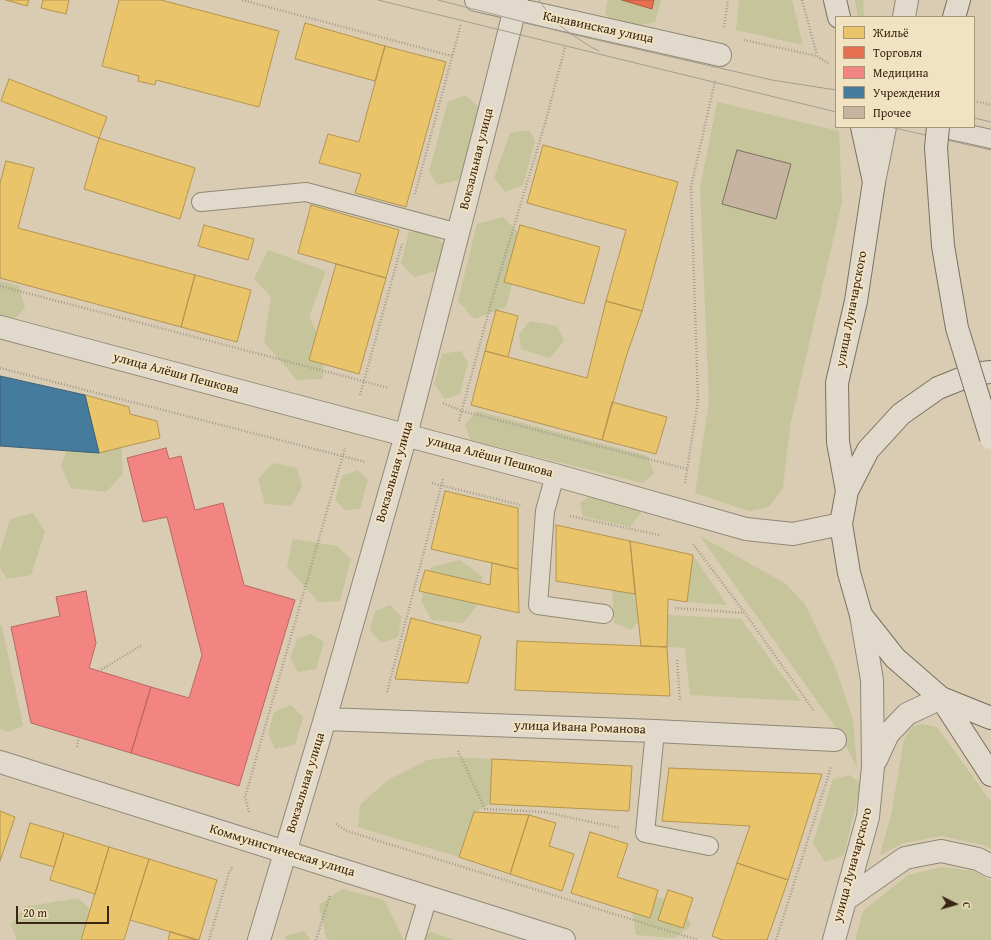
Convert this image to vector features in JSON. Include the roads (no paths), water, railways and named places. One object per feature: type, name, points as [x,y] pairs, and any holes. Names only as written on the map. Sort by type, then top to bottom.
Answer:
[{"type":"street","name":"Канавинская улица","points":[[476,0],[515,5],[571,22],[720,55]]},
{"type":"street","points":[[835,0],[839,16]]},
{"type":"street","points":[[904,16],[907,0]]},
{"type":"street","points":[[954,16],[959,0]]},
{"type":"street","name":"Вокзальная улица","points":[[259,940],[325,719],[406,435],[515,5]]},
{"type":"street","name":"улица Луначарского","points":[[834,940],[868,817],[873,767],[872,680],[861,615],[849,573],[841,524],[847,491],[838,442],[837,383],[856,300],[874,182],[862,128]]},
{"type":"street","points":[[874,182],[885,128]]},
{"type":"street","points":[[937,128],[936,148],[944,246],[956,320],[991,438]]},
{"type":"street","name":"улица Алёши Пешкова","points":[[0,327],[555,475],[746,530],[793,534],[841,524]]},
{"type":"street","points":[[847,491],[868,450],[901,414],[938,388],[974,374],[991,372]]},
{"type":"street","points":[[861,615],[895,658],[942,698],[991,776]]},
{"type":"street","points":[[942,698],[991,718]]},
{"type":"street","name":"улица Луначарского","points":[[873,767],[888,734],[907,714],[942,698]]},
{"type":"street","name":"улица Ивана Романова","points":[[325,719],[655,731],[835,740]]},
{"type":"street","name":"Коммунистическая улица","points":[[0,762],[564,940]]},
{"type":"street","points":[[845,900],[904,858],[940,851],[978,860],[991,866]]},
{"type":"lane","points":[[942,128],[991,139]]},
{"type":"lane","points":[[201,202],[306,192],[458,233]]},
{"type":"lane","points":[[555,475],[545,511],[538,605],[604,614]]},
{"type":"lane","points":[[655,731],[645,833],[709,846]]},
{"type":"lane","points":[[415,940],[428,897]]},
{"type":"tram line","points":[[378,0],[835,112]]},
{"type":"tram line","points":[[438,0],[571,34],[772,80],[835,90]]},
{"type":"tram line","points":[[539,0],[554,21],[571,34],[599,51]]},
{"type":"tram line","points":[[975,118],[991,122]]},
{"type":"tram line","points":[[894,128],[991,150]]}]
